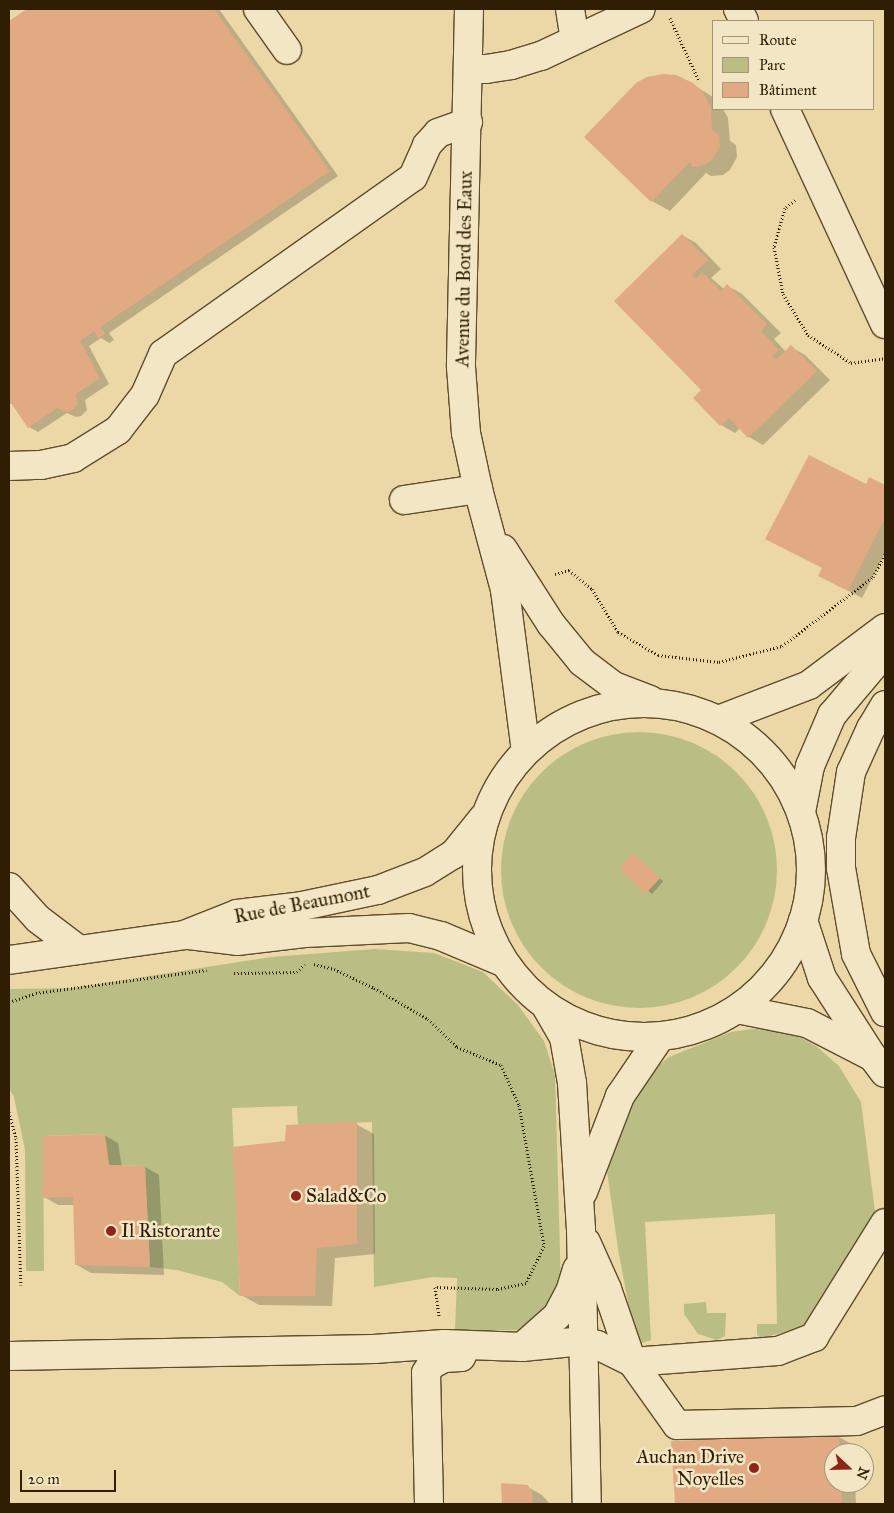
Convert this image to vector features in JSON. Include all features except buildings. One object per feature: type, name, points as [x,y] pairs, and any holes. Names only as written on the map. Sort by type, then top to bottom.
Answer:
[{"type":"street","points":[[258,9],[287,50]]},
{"type":"street","name":"Avenue du Bord des Eaux","points":[[470,9],[461,367],[466,433],[478,489],[505,590],[526,751]]},
{"type":"street","points":[[570,9],[575,40]]},
{"type":"street","points":[[468,69],[486,69],[511,65],[541,56],[641,9]]},
{"type":"street","points":[[784,110],[885,324]]},
{"type":"street","points":[[9,466],[41,465],[74,458],[118,430],[145,395],[162,354],[413,177],[427,145],[438,133],[468,122]]},
{"type":"street","points":[[404,500],[478,489]]},
{"type":"street","name":"Avenue du Bord des Eaux","points":[[489,526],[551,624],[582,662],[614,686],[656,703]]},
{"type":"street","points":[[718,720],[809,685],[885,628]]},
{"type":"street","points":[[801,812],[810,766],[832,715],[885,652]]},
{"type":"street","points":[[656,703],[688,708],[718,720],[745,736],[768,758],[787,784],[801,812],[811,866],[803,920],[793,946],[778,970],[760,991],[737,1009],[713,1022],[687,1032],[660,1037],[630,1037],[600,1032],[572,1022],[546,1006],[523,987],[504,963],[487,929],[478,892],[478,853],[486,815],[504,777],[526,751],[564,723],[609,706],[656,703]]},
{"type":"street","points":[[885,705],[871,728],[851,772],[841,838],[841,868],[856,954],[885,1012]]},
{"type":"street","name":"Rue de Beaumont","points":[[9,960],[184,935],[237,914],[342,899],[378,890],[425,872],[454,854],[486,815]]},
{"type":"street","points":[[9,887],[38,919],[79,950]]},
{"type":"street","points":[[803,920],[822,978],[879,1065]]},
{"type":"street","name":"Rue de Beaumont","points":[[184,935],[238,941],[305,933],[409,928],[441,936],[504,963]]},
{"type":"street","points":[[546,1006],[564,1037],[572,1084],[581,1229],[587,1504]]},
{"type":"street","points":[[737,1009],[807,1023],[879,1065]]},
{"type":"street","points":[[522,1347],[557,1316],[570,1292],[598,1148],[620,1096],[660,1037]]},
{"type":"street","points":[[9,1356],[456,1345],[522,1347],[584,1341],[597,1345],[632,1362],[778,1351],[814,1336],[885,1223]]},
{"type":"street","points":[[581,1229],[607,1289],[632,1362],[677,1425],[857,1421],[885,1410]]},
{"type":"street","points":[[429,1504],[426,1373],[431,1365],[444,1358],[461,1357],[456,1345]]},
{"type":"path","points":[[666,9],[699,81]]},
{"type":"path","points":[[820,186],[785,208],[774,247],[783,294],[808,335],[851,363],[885,358]]},
{"type":"path","points":[[551,575],[569,570],[592,588],[618,632],[658,655],[719,662],[782,646],[873,577],[885,554]]},
{"type":"path","points":[[225,972],[244,975],[297,972],[306,962],[334,969],[374,988],[428,1019],[458,1047],[501,1065],[519,1105],[544,1246],[526,1283],[497,1289],[435,1287],[456,1345]]},
{"type":"path","points":[[9,1002],[36,993],[206,970],[216,971]]},
{"type":"path","points":[[9,1112],[16,1138],[21,1285]]},
{"type":"green space","points":[[653,732],[692,742],[704,748],[727,763],[746,782],[767,817],[775,843],[777,870],[775,897],[767,923],[754,947],[737,968],[716,985],[692,998],[653,1008],[625,1008],[586,998],[574,992],[551,977],[532,958],[511,923],[503,897],[501,856],[511,817],[517,805],[532,782],[551,763],[586,742],[612,734]]},
{"type":"green space","points":[[375,949],[434,953],[483,972],[518,1005],[544,1041],[555,1075],[561,1286],[547,1313],[527,1330],[455,1331],[457,1278],[433,1277],[374,1287],[372,1122],[298,1125],[297,1106],[232,1108],[240,1296],[222,1282],[177,1270],[150,1267],[145,1166],[109,1165],[104,1134],[43,1136],[44,1271],[26,1271],[25,1150],[14,1097],[9,1089],[9,989],[73,988],[271,957]]},
{"type":"green space","points":[[759,1028],[788,1031],[816,1046],[839,1066],[861,1102],[875,1211],[812,1321],[801,1328],[761,1338],[757,1335],[757,1324],[777,1324],[775,1214],[645,1222],[651,1340],[642,1343],[634,1334],[618,1249],[607,1171],[609,1149],[619,1124],[648,1074],[669,1057],[731,1032]]},
{"type":"green space","points":[[706,1302],[707,1313],[726,1313],[725,1336],[717,1340],[698,1334],[684,1314],[684,1304]]},
{"type":"place","name":"Salad&Co","points":[[296,1196]]},
{"type":"place","name":"Il Ristorante","points":[[111,1231]]},
{"type":"place","name":"Auchan Drive Noyelles","points":[[754,1468]]}]
